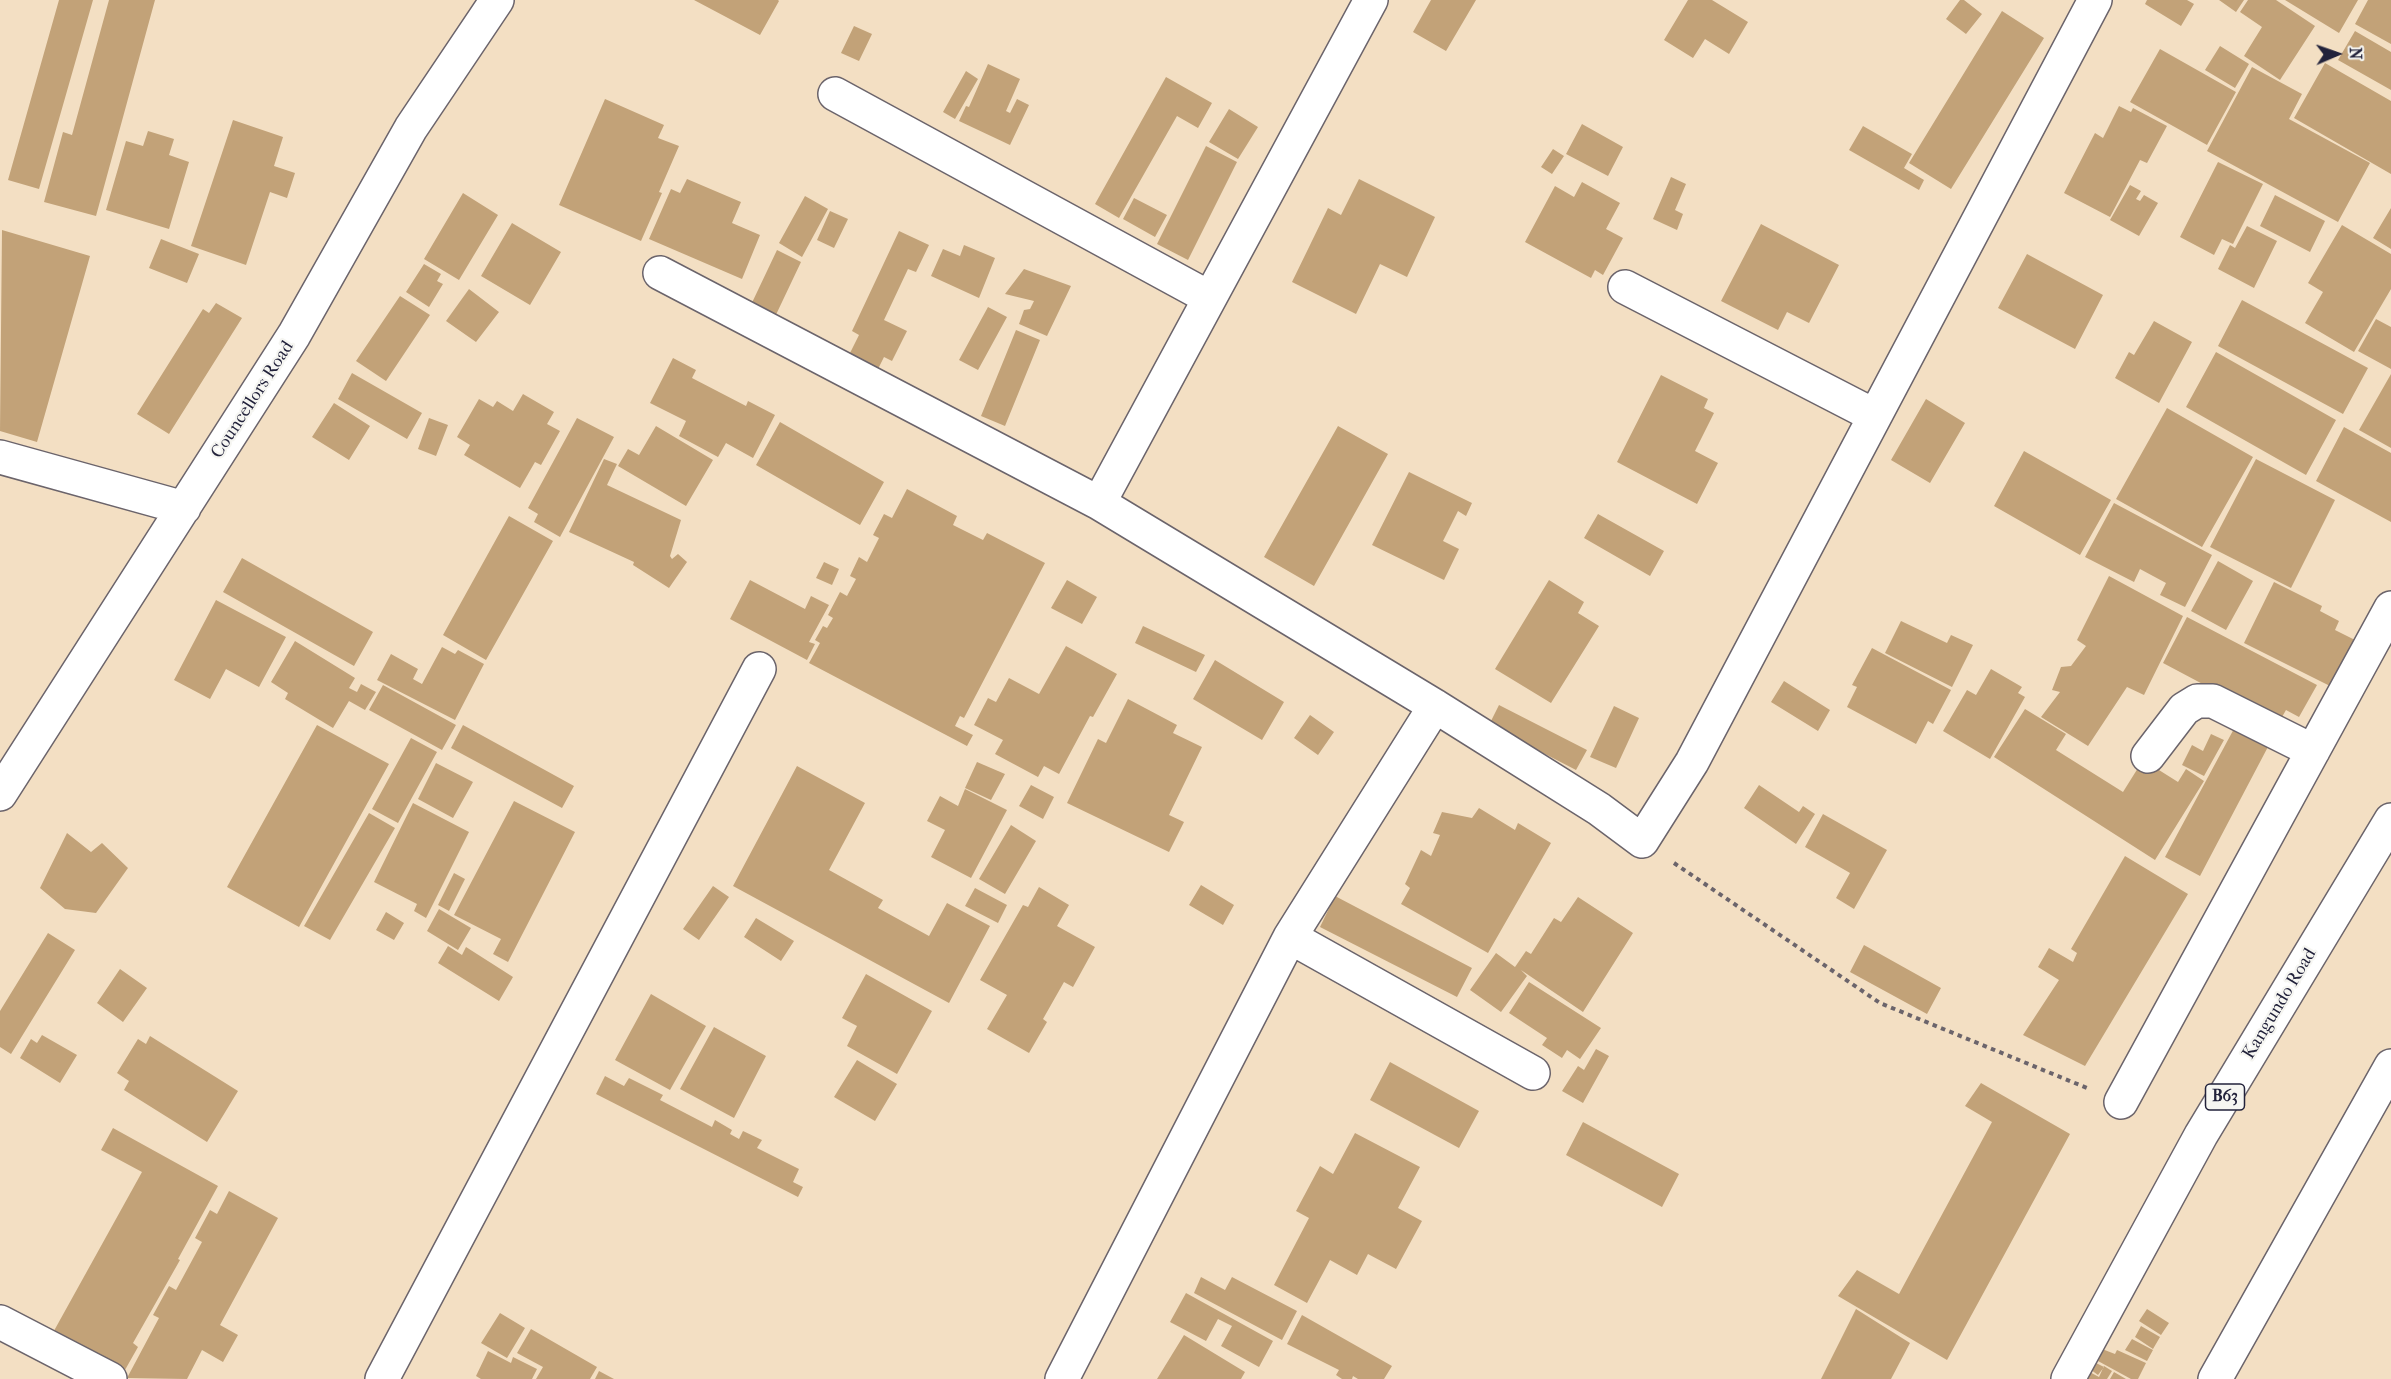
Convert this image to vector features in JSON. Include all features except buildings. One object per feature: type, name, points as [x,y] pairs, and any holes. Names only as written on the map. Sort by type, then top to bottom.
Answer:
[{"type":"main road","name":"Councellors Road","points":[[0,794],[294,335],[411,128],[496,0]]},
{"type":"main road","points":[[1099,502],[1371,0]]},
{"type":"main road","points":[[660,273],[1099,502],[1435,706],[1599,809],[1641,841],[1692,762],[2095,0]]},
{"type":"main road","points":[[835,94],[1209,297]]},
{"type":"main road","points":[[1625,286],[1875,416]]},
{"type":"main road","points":[[0,457],[184,508]]},
{"type":"main road","points":[[2121,1102],[2391,608]]},
{"type":"main road","points":[[382,1379],[759,669]]},
{"type":"main road","points":[[2148,756],[2184,709],[2197,701],[2213,700],[2313,751]]},
{"type":"main road","points":[[1062,1379],[1290,937],[1435,706]]},
{"type":"main road","name":"Kangundo Road","points":[[2068,1379],[2201,1136],[2391,820]]},
{"type":"main road","points":[[1290,937],[1533,1073]]},
{"type":"main road","points":[[2216,1379],[2391,1066]]},
{"type":"main road","points":[[0,1322],[110,1379]]},
{"type":"path","points":[[1641,841],[1880,1003],[2121,1102]]}]
